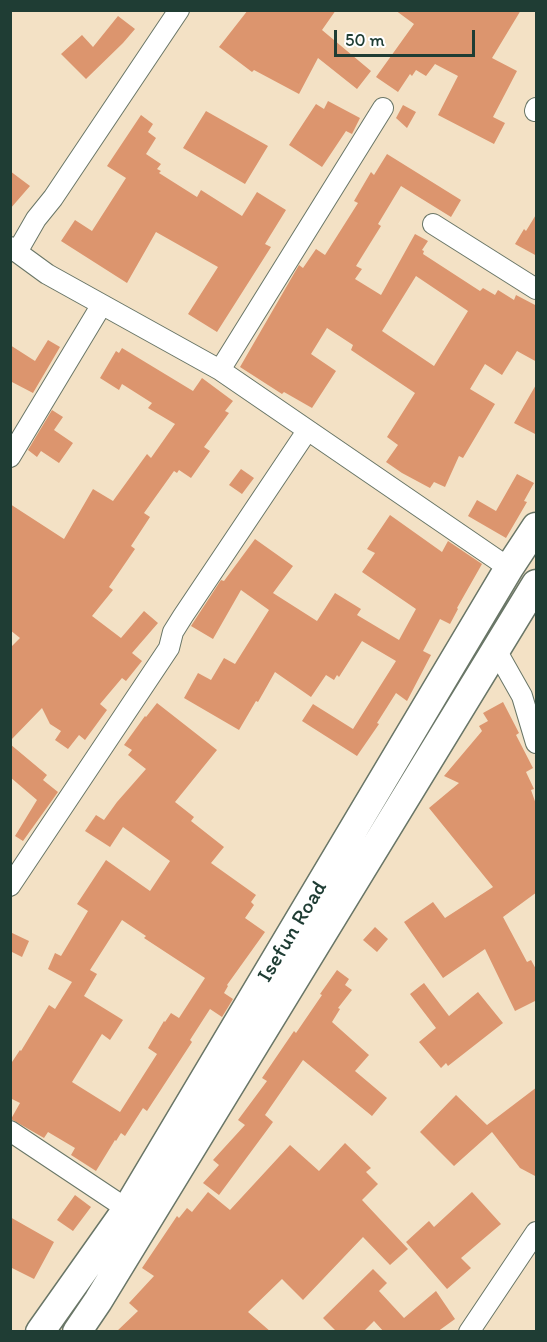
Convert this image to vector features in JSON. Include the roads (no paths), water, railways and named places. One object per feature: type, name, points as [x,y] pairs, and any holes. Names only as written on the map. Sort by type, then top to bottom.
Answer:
[{"type":"street","points":[[179,10],[53,198],[14,249],[47,274],[101,306],[220,370],[509,568]]},
{"type":"street","points":[[220,370],[383,108]]},
{"type":"street","points":[[433,224],[537,289]]},
{"type":"street","points":[[10,457],[101,306]]},
{"type":"street","points":[[10,886],[168,648],[172,632],[307,431]]},
{"type":"street","name":"Isefun Road","points":[[40,1332],[127,1209],[509,568],[537,526]]},
{"type":"street","name":"Isefun Road","points":[[77,1332],[537,584]]},
{"type":"street","points":[[496,650],[522,696],[537,743]]},
{"type":"street","points":[[10,1131],[127,1209]]},
{"type":"street","points":[[469,1332],[537,1232]]}]
